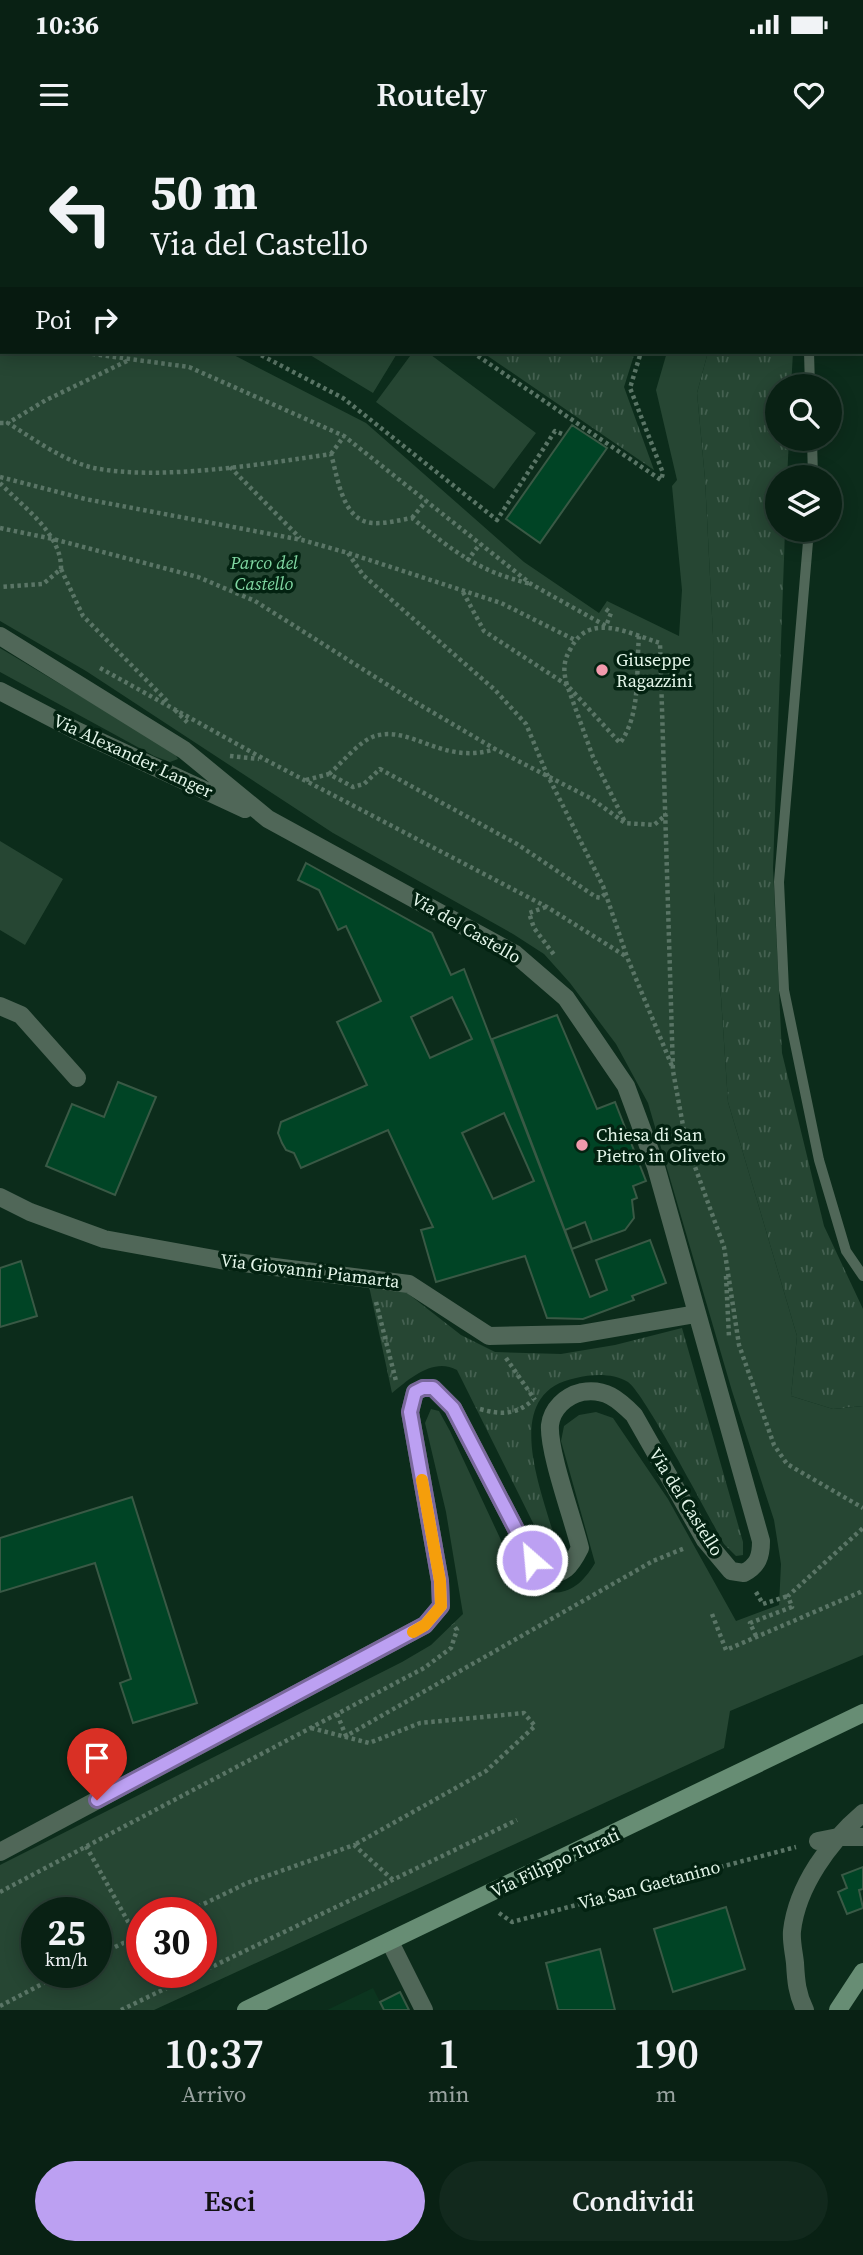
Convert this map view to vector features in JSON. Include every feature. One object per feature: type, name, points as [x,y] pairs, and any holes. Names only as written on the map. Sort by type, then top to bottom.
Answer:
[{"type":"main road","name":"Via Filippo Turati","points":[[246,2010],[863,1713]]},
{"type":"main road","points":[[838,2010],[863,1972]]},
{"type":"street","name":"Via del Castello","points":[[0,636],[184,750],[268,819],[515,954],[566,998],[626,1086],[656,1167],[761,1541],[761,1556],[755,1567],[744,1573],[731,1571],[705,1540],[634,1415],[617,1398],[596,1391],[578,1393],[558,1405],[553,1418]]},
{"type":"street","name":"Via Alexander Langer","points":[[0,691],[75,730],[268,819]]},
{"type":"street","points":[[0,1006],[21,1015],[77,1077]]},
{"type":"street","name":"Via Giovanni Piamarta","points":[[0,1197],[30,1212],[104,1239],[220,1260],[371,1277],[409,1284],[492,1336]]},
{"type":"street","points":[[492,1336],[580,1334],[696,1314]]},
{"type":"street","points":[[0,1852],[425,1625],[441,1606],[440,1581],[410,1412],[415,1392],[423,1388],[433,1388],[443,1396],[469,1437],[532,1560],[543,1574],[556,1575],[570,1567],[580,1548],[552,1444],[550,1424],[553,1418]]},
{"type":"street","points":[[805,2010],[798,1996],[792,1931],[801,1898],[818,1863],[838,1837],[863,1813]]},
{"type":"street","points":[[818,1842],[838,1837],[863,1837]]},
{"type":"street","points":[[390,1942],[424,2010]]},
{"type":"lane","points":[[809,354],[810,374]]},
{"type":"lane","points":[[808,542],[779,882],[784,990],[819,1160],[846,1251],[863,1276]]},
{"type":"path","points":[[89,354],[189,367],[344,436],[531,584],[606,626],[660,643],[673,1070],[687,1142],[724,1247],[739,1345],[775,1445],[787,1464],[863,1508]]},
{"type":"path","points":[[259,354],[343,398],[497,520],[555,430],[565,436]]},
{"type":"path","points":[[475,354],[661,480],[663,473],[630,388],[640,354]]},
{"type":"path","points":[[0,423],[8,423],[46,400],[127,361]]},
{"type":"path","points":[[8,423],[53,451],[92,467],[131,472],[229,467],[331,454],[344,436]]},
{"type":"path","points":[[331,454],[346,505],[356,516],[371,523],[412,518],[426,501]]},
{"type":"path","points":[[229,467],[302,540]]},
{"type":"path","points":[[0,477],[85,499],[302,540],[348,553],[501,603],[575,640]]},
{"type":"path","points":[[0,483],[53,539],[61,554],[61,569],[83,615],[190,726]]},
{"type":"path","points":[[412,518],[467,561],[498,576],[531,584]]},
{"type":"path","points":[[0,528],[53,539],[198,578],[255,601],[495,748],[546,772],[592,799],[625,823],[654,825],[667,814]]},
{"type":"path","points":[[467,561],[480,544]]},
{"type":"path","points":[[348,553],[363,575],[495,690],[526,724],[546,772],[606,893],[627,957],[673,1070]]},
{"type":"path","points":[[0,587],[43,584],[61,569]]},
{"type":"path","points":[[463,592],[484,631],[568,685],[620,743],[629,731],[633,717],[639,636]]},
{"type":"path","points":[[603,607],[611,613],[606,626]]},
{"type":"path","points":[[606,626],[594,627],[575,640],[563,666],[593,757],[625,823]]},
{"type":"path","points":[[88,662],[264,760],[547,906],[627,957]]},
{"type":"path","points":[[304,780],[329,774],[372,737],[393,733],[450,753],[478,754],[495,748]]},
{"type":"path","points":[[219,755],[264,760]]},
{"type":"path","points":[[329,774],[354,787],[364,784],[380,769],[517,844],[596,897],[604,897],[606,893]]},
{"type":"path","points":[[547,906],[529,912],[534,928],[556,958]]},
{"type":"path","points":[[707,1352],[730,1348],[724,1247]]},
{"type":"path","points":[[371,1277],[398,1388],[410,1412]]},
{"type":"path","points":[[492,1336],[534,1399],[553,1418]]},
{"type":"path","points":[[443,1396],[505,1414],[522,1410],[534,1399]]},
{"type":"path","points":[[763,1604],[788,1596],[863,1528]]},
{"type":"path","points":[[346,1736],[653,1561],[696,1544]]},
{"type":"path","points":[[712,1614],[726,1650],[863,1591]]},
{"type":"path","points":[[756,1636],[750,1623],[792,1607],[788,1596]]},
{"type":"path","points":[[0,1892],[424,1668],[451,1648],[457,1630],[441,1606]]},
{"type":"path","points":[[217,1897],[247,1882],[354,1845],[486,1771],[535,1726],[524,1713],[420,1724],[369,1743],[309,1727]]},
{"type":"path","points":[[313,1714],[318,1723]]},
{"type":"path","points":[[337,1714],[346,1736]]},
{"type":"path","points":[[294,1724],[299,1733]]},
{"type":"path","points":[[217,1964],[517,1820]]},
{"type":"path","points":[[354,1845],[393,1880]]},
{"type":"path","points":[[86,1846],[126,1913]]},
{"type":"path","name":"Via San Gaetanino","points":[[512,1922],[786,1849]]},
{"type":"path","points":[[0,2006],[34,1988]]},
{"type":"path","points":[[121,2010],[167,1988]]},
{"type":"shaded area","points":[[373,1988],[384,2010],[327,2010]]},
{"type":"green space","name":"Parco del Castello","points":[[0,354],[232,354],[366,423],[524,562],[599,613],[607,601],[679,636],[682,590],[672,486],[677,480],[656,390],[666,354],[707,354],[697,393],[705,479],[713,635],[714,892],[728,1102],[797,1336],[791,1396],[833,1409],[863,1406],[863,1655],[730,1711],[724,1748],[217,1981],[217,1897],[126,1897],[126,1988],[202,1988],[154,2010],[0,2010],[0,1865],[402,1662],[431,1645],[463,1614],[446,1512],[425,1423],[431,1409],[439,1411],[450,1431],[521,1583],[544,1592],[564,1591],[580,1582],[595,1563],[561,1441],[564,1426],[579,1415],[596,1412],[613,1418],[668,1499],[736,1621],[779,1605],[781,1564],[774,1520],[732,1391],[648,1103],[616,1044],[570,983],[544,954],[333,833],[86,671],[0,621]]},
{"type":"green space","points":[[308,354],[397,354],[373,393]]},
{"type":"green space","points":[[412,354],[430,354],[536,433],[494,489],[376,402]]},
{"type":"green space","points":[[485,354],[634,354],[624,387],[654,470]]},
{"type":"green space","points":[[707,354],[793,354],[792,374],[765,374],[765,451],[788,451],[788,465],[765,465],[765,542],[785,542],[773,868],[782,1053],[824,1226],[863,1309],[863,1406],[833,1409],[791,1396],[797,1336],[728,1102],[714,892],[713,635],[705,479],[697,393]]},
{"type":"green space","points":[[0,648],[174,752],[178,759],[170,762],[154,756],[0,672]]},
{"type":"green space","points":[[0,841],[63,879],[25,945],[0,930]]},
{"type":"green space","points":[[369,1286],[402,1289],[461,1335],[495,1352],[561,1354],[615,1345],[682,1328],[743,1542],[743,1555],[736,1556],[724,1544],[662,1431],[636,1391],[622,1379],[596,1375],[576,1378],[552,1387],[538,1403],[532,1424],[536,1473],[556,1543],[557,1555],[553,1556],[545,1547],[457,1370],[440,1366],[431,1368],[414,1376],[392,1393]]},
{"type":"building","points":[[572,425],[607,448],[540,543],[506,519]]},
{"type":"building","points":[[306,863],[432,933],[451,975],[464,969],[590,1297],[607,1290],[596,1260],[650,1240],[666,1283],[632,1296],[634,1300],[583,1319],[547,1318],[525,1256],[436,1282],[421,1230],[433,1227],[388,1130],[301,1168],[294,1153],[286,1150],[282,1143],[278,1133],[281,1122],[367,1085],[337,1022],[381,1001],[346,926],[338,930],[319,890],[298,880]],"holes":[[[452,997],[472,1039],[430,1058],[411,1017]],[[504,1113],[534,1181],[493,1199],[462,1133]]]},
{"type":"building","name":"Chiesa di San Pietro in Oliveto","points":[[557,1015],[597,1109],[615,1102],[646,1181],[633,1186],[637,1198],[632,1200],[634,1218],[625,1230],[572,1249],[492,1039]]},
{"type":"building","points":[[118,1082],[156,1097],[115,1195],[46,1166],[72,1104],[104,1117]]},
{"type":"building","points":[[585,1222],[592,1241],[572,1249],[565,1230]]},
{"type":"building","points":[[21,1261],[37,1316],[0,1327],[0,1268]]},
{"type":"building","points":[[132,1497],[197,1703],[133,1723],[120,1683],[131,1679],[95,1563],[0,1592],[0,1538]]},
{"type":"building","points":[[863,1867],[863,1889],[859,1890],[863,1908],[847,1914],[838,1892],[847,1888],[842,1875]]},
{"type":"building","points":[[726,1907],[745,1969],[673,1992],[654,1929]]},
{"type":"building","points":[[600,1949],[615,2010],[558,2010],[546,1963]]},
{"type":"building","points":[[400,1992],[409,2010],[384,2010],[380,2002]]},
{"type":"slow traffic","points":[[413,1632],[425,1625],[441,1606],[440,1581],[422,1480]]},
{"type":"place","name":"Giuseppe Ragazzini","points":[[602,670]]},
{"type":"place","name":"Chiesa di San Pietro in Oliveto","points":[[582,1145]]},
{"type":"route","points":[[97,1800],[425,1625],[441,1606],[440,1581],[410,1412],[415,1392],[423,1388],[433,1388],[453,1408],[532,1560]]}]
